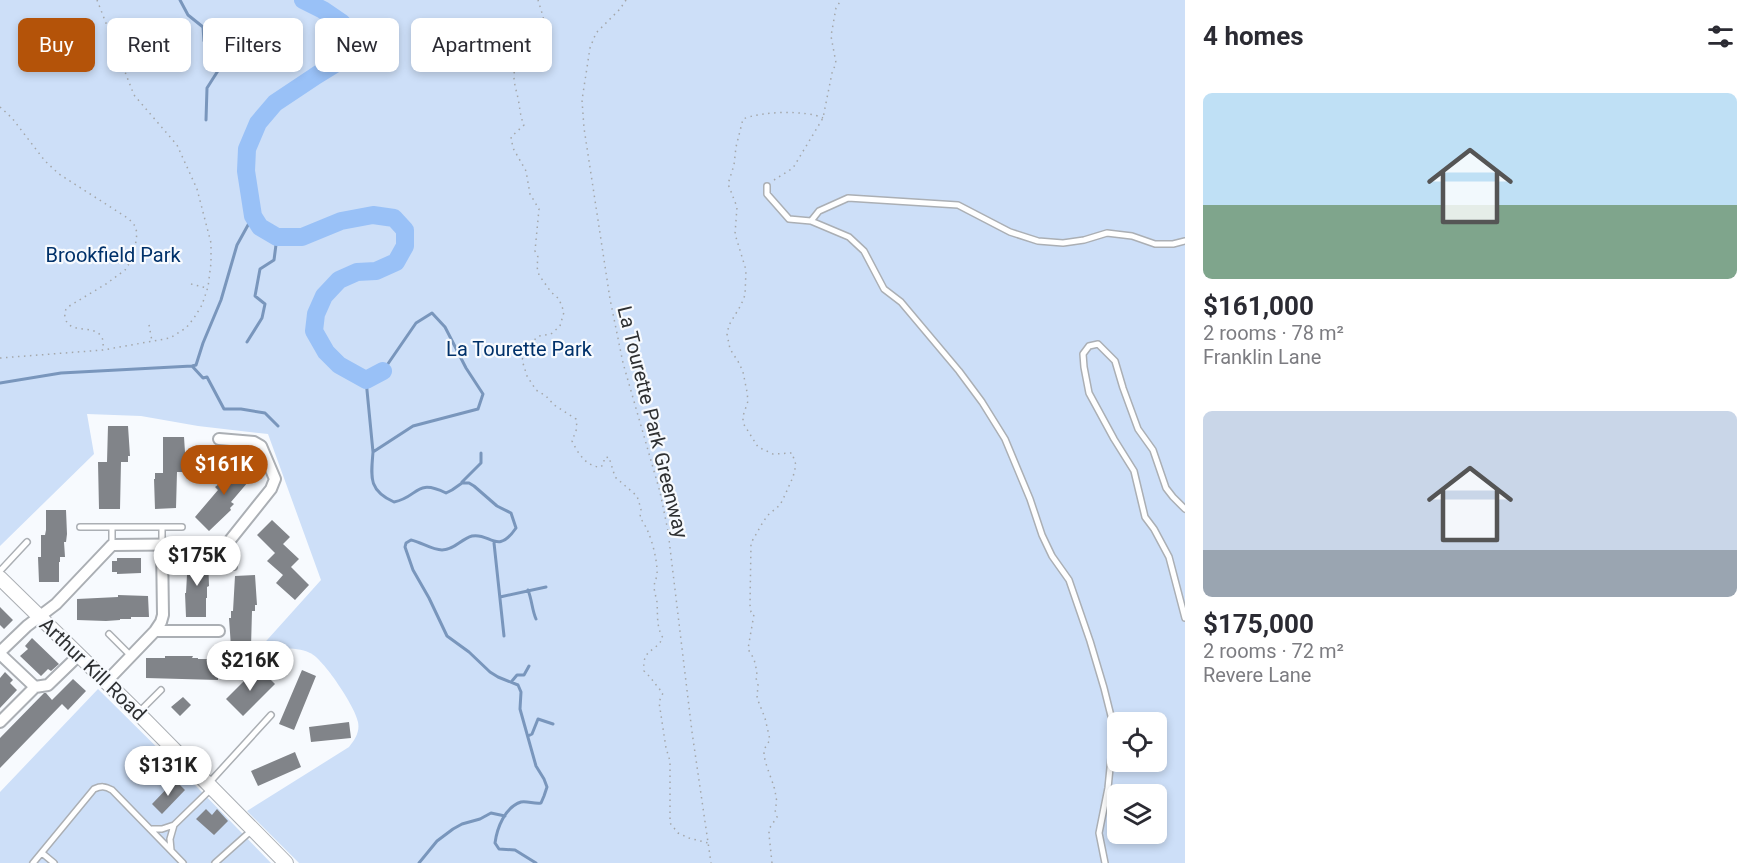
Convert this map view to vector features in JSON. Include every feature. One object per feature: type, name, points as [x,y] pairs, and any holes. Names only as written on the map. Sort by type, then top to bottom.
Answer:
[{"type":"street","points":[[35,687],[0,653],[27,626],[56,604],[112,545],[227,544],[271,489],[274,479],[258,443],[219,439]]},
{"type":"street","points":[[106,682],[161,622],[163,615],[162,545]]},
{"type":"street","name":"Arthur Kill Road","points":[[0,578],[286,863]]},
{"type":"street","points":[[155,631],[219,631]]},
{"type":"street","points":[[0,722],[35,687],[48,685],[79,655]]},
{"type":"lane","points":[[767,186],[767,194],[789,219],[811,221],[849,237],[864,251],[884,289],[901,302],[959,371],[1005,439],[1042,535],[1052,556],[1069,580],[1096,660],[1114,728],[1108,788],[1099,833],[1105,863]]},
{"type":"lane","points":[[811,221],[819,211],[848,198],[958,205],[1010,232],[1038,241],[1063,243],[1107,233],[1132,236],[1155,244],[1185,241]]},
{"type":"lane","points":[[1185,509],[1166,488],[1153,450],[1138,429],[1115,361],[1098,344],[1089,346],[1083,354],[1083,361],[1089,393],[1134,471],[1145,517],[1169,557],[1185,618]]},
{"type":"lane","points":[[80,527],[182,527]]},
{"type":"lane","points":[[112,527],[112,545]]},
{"type":"lane","points":[[162,527],[162,545]]},
{"type":"lane","points":[[0,571],[27,542]]},
{"type":"lane","points":[[227,544],[234,551],[234,567]]},
{"type":"lane","points":[[109,634],[131,656]]},
{"type":"lane","points":[[138,713],[161,690]]},
{"type":"lane","points":[[171,850],[170,839],[174,825],[271,715]]},
{"type":"lane","points":[[33,863],[94,789],[101,786],[112,790],[183,863]]},
{"type":"lane","points":[[151,829],[174,825]]},
{"type":"lane","points":[[215,863],[253,828]]},
{"type":"lane","points":[[42,853],[54,863]]},
{"type":"path","points":[[0,358],[103,350],[170,338],[186,328],[202,305],[207,288],[211,243],[197,189],[177,145],[134,95],[97,0]]},
{"type":"path","points":[[537,0],[547,43],[543,49],[521,60],[515,67],[513,81],[524,125],[511,137],[513,148],[526,171],[530,194],[539,209],[535,251],[538,257],[539,275],[559,299],[564,312],[560,326],[551,333],[539,336],[528,345],[522,360],[527,376],[536,390],[576,419],[577,428],[572,441],[580,454],[589,464],[597,467],[601,467],[604,458],[609,457],[615,477],[637,496],[641,509],[640,518],[651,536],[657,573],[654,586],[657,603],[656,616],[659,632],[663,638],[659,645],[648,652],[644,661],[644,671],[653,678],[655,685],[663,693],[659,702],[670,761],[670,823],[678,833],[708,843]]},
{"type":"path","name":"La Tourette Park Greenway","points":[[626,0],[596,33],[590,48],[582,100],[584,128],[610,299],[623,363],[660,492],[668,531],[692,732],[711,863]]},
{"type":"path","points":[[767,186],[793,168],[823,118],[836,63],[831,36],[836,8],[841,0]]},
{"type":"path","points":[[0,107],[12,118],[45,161],[59,174],[123,214],[135,226],[137,243],[131,263],[106,284],[66,308],[65,319],[71,326],[101,335],[103,350]]},
{"type":"path","points":[[772,863],[769,829],[777,818],[775,810],[777,801],[776,789],[764,753],[770,740],[768,728],[757,698],[757,672],[754,659],[748,649],[754,614],[751,612],[750,605],[750,550],[755,534],[768,515],[780,505],[796,465],[792,453],[772,454],[758,447],[743,423],[748,401],[747,393],[740,363],[730,349],[727,334],[729,325],[745,295],[746,270],[735,234],[737,207],[728,184],[743,118],[776,112],[815,114],[823,118]]},
{"type":"path","points":[[191,284],[207,288]]},
{"type":"path","points":[[149,325],[152,341]]},
{"type":"green space","points":[[0,0],[1185,0],[1185,863],[299,863],[247,811],[349,747],[358,726],[356,715],[345,695],[316,657],[298,649],[259,649],[321,580],[268,434],[198,426],[141,416],[87,414],[94,454],[0,546]]},
{"type":"green space","points":[[98,689],[271,863],[0,863],[0,792]]},
{"type":"building","points":[[108,426],[128,426],[130,456],[128,456],[128,462],[121,462],[120,509],[99,509],[98,462],[107,462]]},
{"type":"building","points":[[163,437],[184,437],[186,467],[184,467],[184,472],[177,472],[176,508],[155,509],[154,479],[155,473],[163,473]]},
{"type":"building","points":[[239,461],[254,475],[231,502],[234,504],[231,510],[209,531],[195,517],[218,490],[215,487],[219,484],[218,482]]},
{"type":"building","points":[[46,510],[66,510],[65,557],[60,557],[59,582],[39,582],[38,557],[41,557],[41,535],[45,535],[46,530]]},
{"type":"building","points":[[272,520],[290,537],[283,544],[299,559],[291,567],[309,585],[295,600],[276,583],[283,575],[267,561],[275,553],[257,535]]},
{"type":"building","points":[[208,556],[209,586],[207,587],[206,617],[186,617],[188,557]]},
{"type":"building","points":[[117,558],[141,558],[141,573],[117,574],[117,572],[112,572],[112,561],[117,561]]},
{"type":"building","points":[[255,575],[257,605],[255,605],[255,611],[252,611],[251,647],[231,647],[229,618],[233,611],[235,576]]},
{"type":"building","points":[[118,595],[148,596],[149,617],[106,621],[77,620],[77,599],[118,597]]},
{"type":"building","points":[[0,607],[13,620],[4,629],[0,625]]},
{"type":"building","points":[[32,638],[59,664],[51,671],[48,669],[41,676],[20,656],[28,649],[25,646]]},
{"type":"building","points":[[165,656],[218,659],[218,680],[146,678],[146,658],[165,658]]},
{"type":"building","points":[[258,667],[275,684],[243,716],[226,699]]},
{"type":"building","points":[[302,670],[316,676],[294,730],[279,724]]},
{"type":"building","points":[[5,672],[13,680],[10,683],[17,690],[0,708],[0,678]]},
{"type":"building","points":[[73,679],[86,691],[68,710],[62,704],[0,768],[0,738],[44,693],[52,700]]},
{"type":"building","points":[[183,697],[191,705],[180,716],[171,707]]},
{"type":"building","points":[[349,722],[351,738],[311,742],[309,727]]},
{"type":"building","points":[[295,752],[301,767],[258,786],[251,771]]},
{"type":"building","points":[[175,780],[185,790],[162,814],[152,804]]},
{"type":"building","points":[[206,809],[212,815],[217,809],[228,821],[214,835],[196,819]]},
{"type":"waterway","points":[[180,0],[188,15],[203,27],[204,41],[222,50],[221,66],[207,88],[206,120]]},
{"type":"waterway","points":[[303,0],[342,23],[350,41],[343,59],[275,103],[258,123],[247,149],[246,171],[253,216],[260,227],[277,237],[302,237],[341,221],[373,215],[394,218],[405,230],[405,246],[396,262],[376,271],[357,272],[339,280],[324,296],[316,314],[314,331],[326,352],[339,365],[366,380],[383,371]]},
{"type":"waterway","points":[[0,383],[61,373],[196,365],[221,300],[237,245],[253,216]]},
{"type":"waterway","points":[[247,342],[262,318],[265,304],[255,296],[260,269],[274,260],[277,237]]},
{"type":"waterway","points":[[383,371],[416,323],[432,313],[445,327],[466,368],[483,394],[478,409],[413,426],[373,452],[372,476],[379,493],[394,502],[423,488],[428,487],[446,493],[462,483],[469,483],[497,506],[511,513],[516,528],[504,540],[498,542],[472,536],[442,550],[411,540],[406,543],[405,547],[413,570],[447,636],[469,652],[490,672],[518,685],[521,692],[520,709],[536,766],[547,787],[541,803],[521,802],[510,808],[500,825],[495,843],[499,849],[515,850],[536,863]]},
{"type":"waterway","points":[[192,366],[203,378],[207,377],[224,409],[265,413],[278,426]]},
{"type":"waterway","points":[[366,380],[373,452]]},
{"type":"waterway","points":[[462,482],[481,463],[481,453]]},
{"type":"waterway","points":[[494,543],[504,636]]},
{"type":"waterway","points":[[500,597],[546,587]]},
{"type":"waterway","points":[[528,590],[536,619]]},
{"type":"waterway","points":[[512,681],[517,675],[524,675],[529,666]]},
{"type":"waterway","points":[[528,736],[532,734],[538,719],[553,724]]},
{"type":"waterway","points":[[419,863],[437,841],[462,824],[491,813],[505,816]]},
{"type":"park label","name":"Brookfield Park","points":[[113,255]]},
{"type":"park label","name":"La Tourette Park","points":[[519,349]]}]
